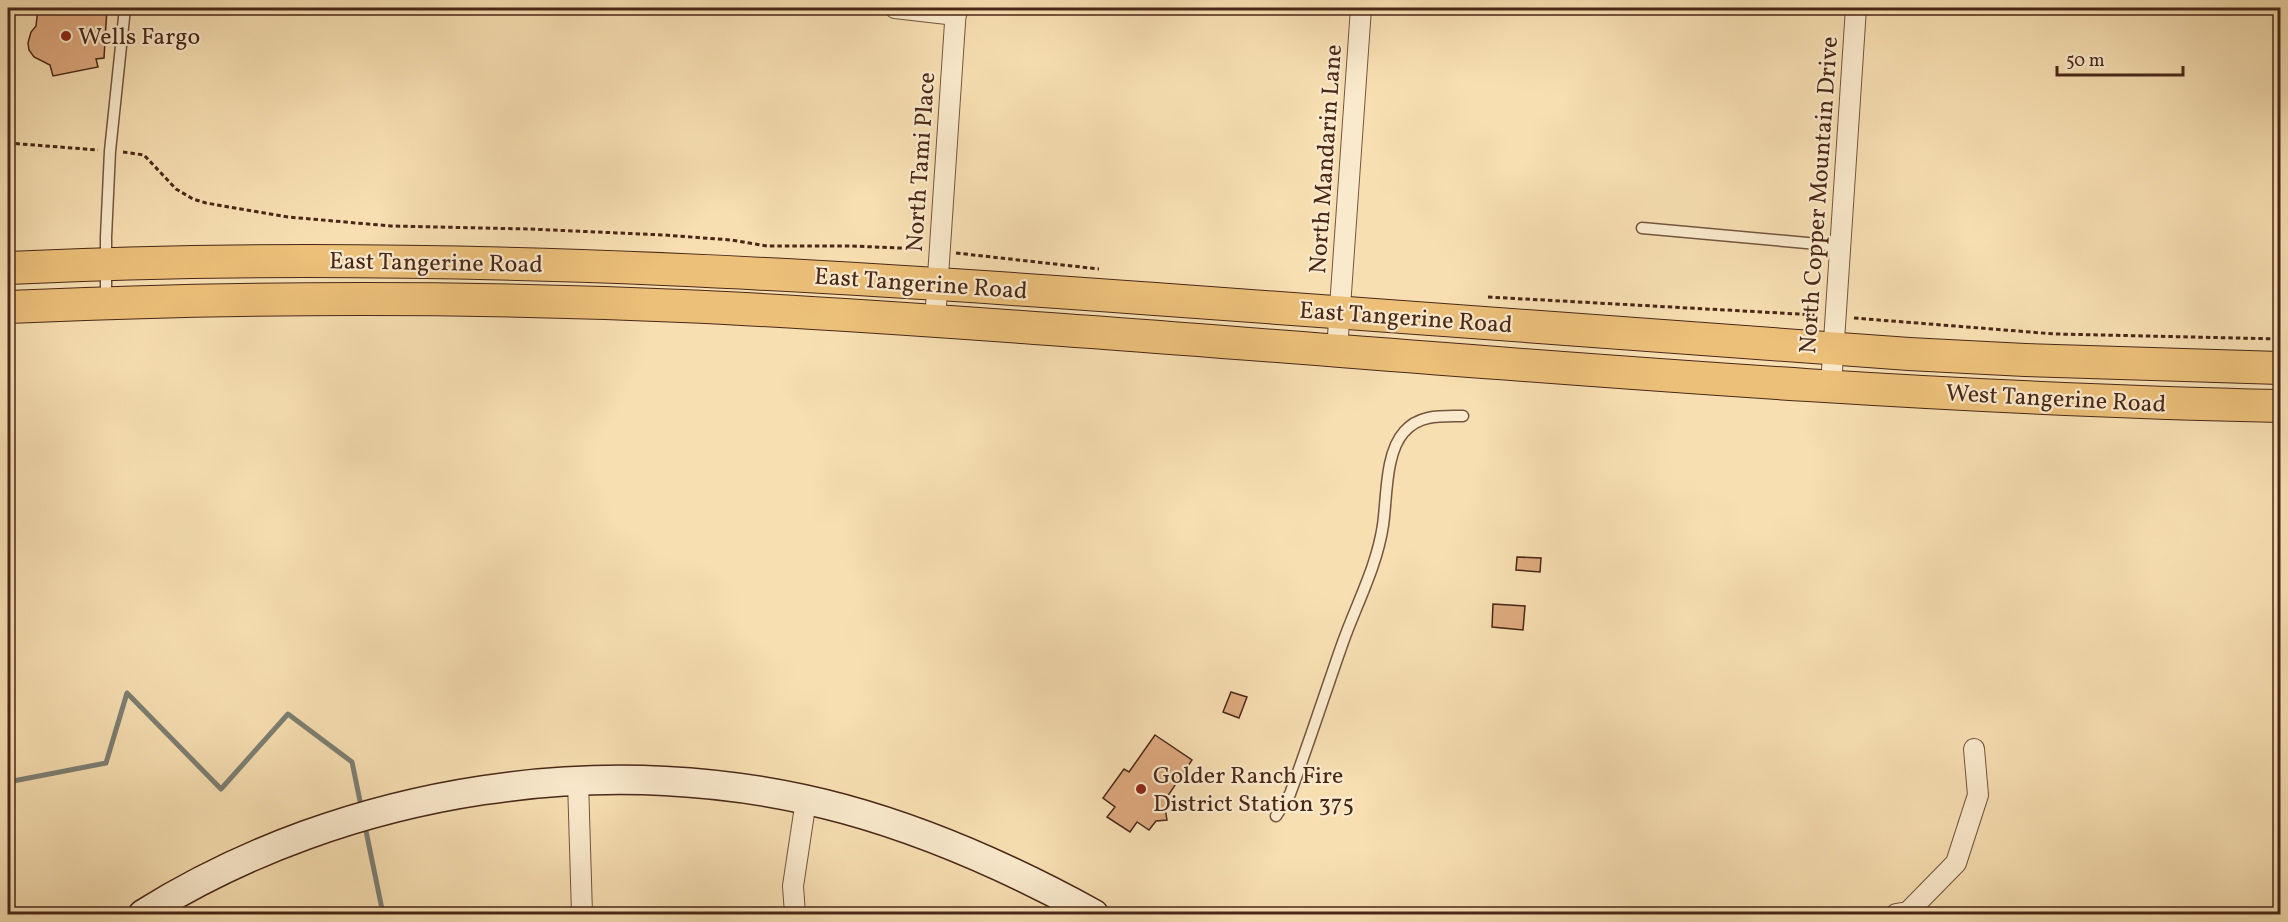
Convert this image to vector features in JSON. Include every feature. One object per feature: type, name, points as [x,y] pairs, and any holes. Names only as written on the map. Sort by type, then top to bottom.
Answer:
[{"type":"main road","name":"East Tangerine Road","points":[[8,268],[314,261],[508,263],[666,268],[937,283],[1833,348]]},
{"type":"main road","name":"East Tangerine Road","points":[[8,307],[106,302],[357,298],[593,302],[776,310],[1831,386]]},
{"type":"main road","name":"West Tangerine Road","points":[[1833,348],[2025,360],[2280,368]]},
{"type":"main road","name":"West Tangerine Road","points":[[1831,386],[2095,401],[2280,406]]},
{"type":"street","points":[[895,8],[956,11]]},
{"type":"street","name":"North Mandarin Lane","points":[[1337,350],[1361,8]]},
{"type":"street","name":"North Copper Mountain Drive","points":[[1831,386],[1856,8]]},
{"type":"street","name":"North Tami Place","points":[[935,321],[956,11]]},
{"type":"street","points":[[1905,914],[1956,863],[1978,795],[1974,748]]},
{"type":"street","points":[[578,781],[582,915]]},
{"type":"street","points":[[143,915],[207,877],[323,828],[366,815],[463,794],[578,781],[672,783],[767,793],[806,800],[873,818],[962,849],[1019,875],[1094,915]]},
{"type":"street","points":[[795,915],[793,886],[806,800]]},
{"type":"lane","points":[[106,302],[105,264],[110,151],[125,8]]},
{"type":"lane","points":[[1642,228],[1840,246]]},
{"type":"lane","points":[[1276,816],[1290,794],[1346,633],[1372,567],[1383,528],[1391,464],[1398,442],[1411,425],[1426,418],[1463,416]]},
{"type":"path","points":[[8,143],[144,155],[176,189],[193,199],[206,204],[288,217],[391,226],[664,235],[731,240],[767,246],[888,247],[1109,271]]},
{"type":"path","points":[[1484,297],[1835,316],[2055,334],[2280,339]]},
{"type":"building","points":[[38,8],[107,8],[104,58],[96,59],[98,67],[53,76],[50,65],[34,57],[29,50],[28,43],[31,32],[36,26]]},
{"type":"building","points":[[1517,557],[1541,558],[1540,572],[1516,570]]},
{"type":"building","points":[[1493,604],[1525,606],[1523,630],[1492,627]]},
{"type":"building","points":[[1231,692],[1247,697],[1239,718],[1223,712]]},
{"type":"building","points":[[1155,735],[1192,760],[1167,797],[1171,800],[1165,808],[1167,820],[1156,821],[1149,830],[1137,822],[1130,832],[1107,817],[1115,807],[1103,798],[1124,769],[1129,772]]},
{"type":"waterway","points":[[8,782],[106,763],[127,693],[221,789],[288,714],[352,762],[360,801]]},
{"type":"waterway","points":[[366,831],[383,914]]},
{"type":"place","name":"Wells Fargo","points":[[66,36]]},
{"type":"place","name":"Golder Ranch Fire District Station 375","points":[[1141,789]]}]
